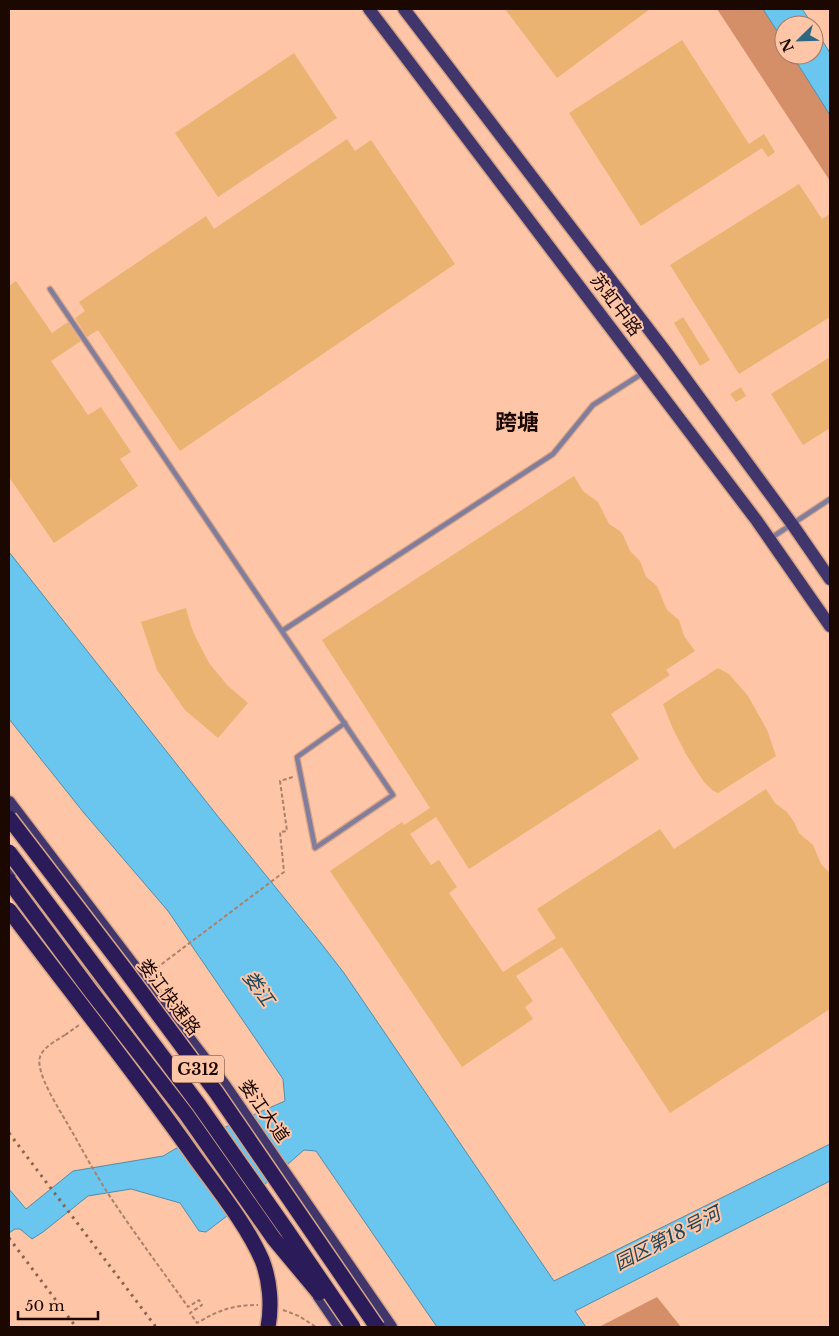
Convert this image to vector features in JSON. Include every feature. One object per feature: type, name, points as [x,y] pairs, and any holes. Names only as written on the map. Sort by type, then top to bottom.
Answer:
[{"type":"highway","name":"娄江快速路","points":[[9,818],[216,1092],[377,1327]]},
{"type":"highway","name":"G312","points":[[9,852],[199,1105],[354,1327]]},
{"type":"highway","points":[[9,881],[186,1114],[274,1239],[348,1327]]},
{"type":"highway","points":[[9,910],[170,1123],[247,1232],[261,1258],[268,1282],[270,1310],[268,1327]]},
{"type":"main road","name":"苏虹中路","points":[[369,9],[769,538],[830,626]]},
{"type":"main road","name":"苏虹中路","points":[[404,9],[666,352],[830,579]]},
{"type":"main road","name":"娄江大道","points":[[9,802],[225,1086],[391,1327]]},
{"type":"main road","name":"G312","points":[[9,867],[99,984],[205,1131],[340,1327]]},
{"type":"lane","points":[[50,289],[345,723],[393,795],[315,848],[297,756],[345,723]]},
{"type":"lane","points":[[282,631],[553,454],[593,405],[644,372]]},
{"type":"lane","points":[[769,538],[830,499]]},
{"type":"path","points":[[167,960],[284,872],[280,832],[287,832],[280,781],[300,775]]},
{"type":"path","points":[[65,1035],[45,1049],[40,1057],[42,1077],[87,1158],[116,1204],[188,1307],[199,1300],[202,1305],[190,1313],[197,1324]]},
{"type":"shaded area","points":[[717,9],[763,9],[774,26],[774,65],[798,65],[830,115],[830,181]]},
{"type":"shaded area","points":[[657,1297],[681,1327],[599,1327]]},
{"type":"water","points":[[763,9],[802,9],[806,15],[774,15],[774,26]]},
{"type":"water","points":[[824,43],[830,53],[830,115],[798,65],[824,65]]},
{"type":"water","points":[[9,552],[344,973],[554,1281],[830,1144],[830,1181],[575,1311],[586,1327],[437,1327],[316,1151],[304,1150],[240,1206],[206,1232],[199,1231],[180,1203],[131,1189],[88,1196],[32,1239],[20,1229],[15,1229],[9,1233],[9,1189],[26,1209],[73,1171],[163,1156],[285,1101],[283,1079],[168,911],[84,813],[9,719]]},
{"type":"building","points":[[505,9],[650,9],[557,78]]},
{"type":"building","points":[[682,40],[749,144],[764,134],[775,152],[768,157],[762,148],[641,226],[569,113]]},
{"type":"building","points":[[294,53],[337,118],[218,197],[175,133]]},
{"type":"building","points":[[347,139],[355,151],[371,140],[455,264],[180,451],[98,330],[87,337],[75,318],[85,311],[79,302],[206,216],[214,229]]},
{"type":"building","points":[[799,184],[822,219],[830,214],[830,317],[739,374],[670,265]]},
{"type":"building","points":[[16,281],[52,333],[68,322],[81,341],[51,361],[88,415],[101,407],[131,452],[120,459],[138,486],[54,543],[9,477],[9,286]]},
{"type":"building","points":[[683,317],[710,360],[700,366],[674,323]]},
{"type":"building","points":[[830,357],[830,428],[803,445],[771,394]]},
{"type":"building","points":[[741,387],[746,396],[736,402],[730,394]]},
{"type":"building","points":[[574,476],[583,491],[598,502],[609,524],[623,535],[630,551],[640,561],[646,577],[657,586],[667,610],[679,620],[684,636],[695,651],[666,670],[670,675],[611,714],[639,759],[469,869],[436,817],[410,834],[431,865],[439,860],[457,887],[449,893],[503,972],[556,938],[537,909],[660,829],[674,849],[766,789],[775,803],[787,812],[799,833],[813,845],[821,864],[830,873],[830,1009],[670,1113],[562,947],[516,976],[533,1001],[525,1007],[533,1019],[462,1067],[330,871],[402,822],[404,825],[430,808],[322,640]]},
{"type":"building","points":[[186,608],[196,638],[209,663],[228,686],[248,703],[218,738],[185,710],[157,670],[141,622]]},
{"type":"building","points":[[718,668],[729,674],[748,696],[767,730],[776,756],[718,793],[704,782],[687,756],[663,704]]},
{"type":"railway","points":[[9,1133],[156,1327]]},
{"type":"railway","points":[[9,1238],[76,1327]]},
{"type":"district","name":"跨塘","points":[[517,422]]},
{"type":"water label","name":"娄江","points":[[259,988]]},
{"type":"water label","name":"园区第18号河","points":[[667,1238]]}]
